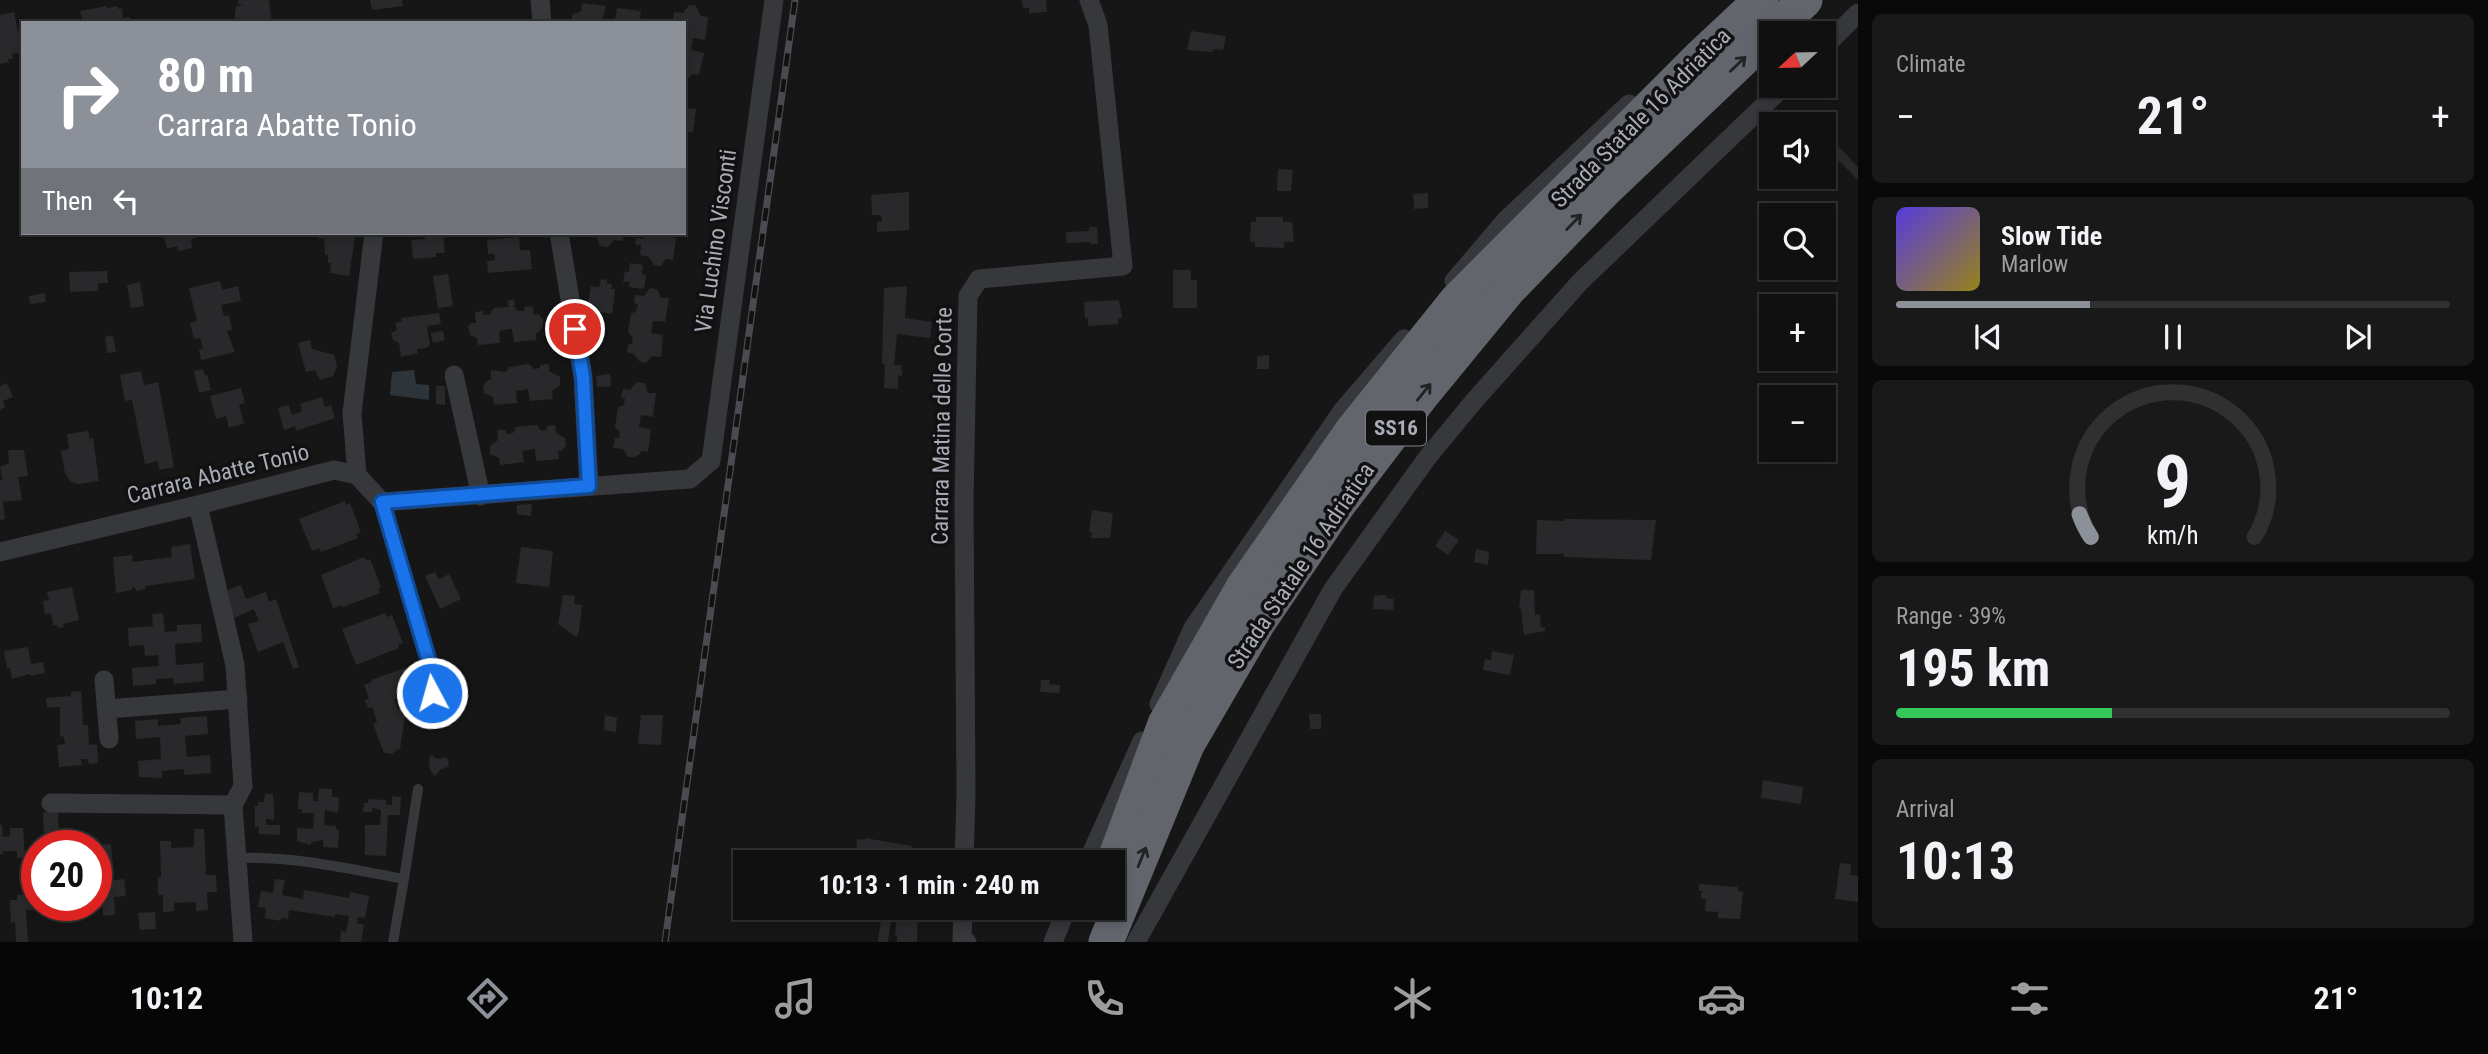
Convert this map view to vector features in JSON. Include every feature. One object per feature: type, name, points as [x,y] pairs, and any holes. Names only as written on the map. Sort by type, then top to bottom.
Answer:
[{"type":"highway","name":"Strada Statale 16 Adriatica","points":[[1118,850],[1164,724],[1244,586],[1353,431],[1457,300],[1700,57],[1761,0]]},
{"type":"highway","name":"Strada Statale 16 Adriatica","points":[[1106,942],[1187,744],[1258,623],[1338,505],[1422,395],[1509,289],[1605,190],[1805,0]]},
{"type":"highway","points":[[1082,942],[1091,920]]},
{"type":"street","points":[[540,0],[542,21]]},
{"type":"street","name":"Via Luchino Visconti","points":[[589,486],[690,479],[711,461],[774,0]]},
{"type":"street","name":"Carrara Matina delle Corte","points":[[964,850],[964,501],[968,296],[979,279],[1122,266],[1098,25],[1089,0]]},
{"type":"street","points":[[1093,850],[1193,628],[1343,410],[1506,220],[1740,0]]},
{"type":"street","points":[[1836,35],[1858,13]]},
{"type":"street","points":[[1136,942],[1333,589],[1427,458],[1580,282],[1772,98]]},
{"type":"street","points":[[374,235],[352,413],[357,475],[382,502],[589,486],[583,377],[559,235]]},
{"type":"street","points":[[454,375],[481,496]]},
{"type":"street","name":"Carrara Abatte Tonio","points":[[0,552],[334,470],[357,475]]},
{"type":"street","points":[[198,505],[235,665],[243,786],[233,805],[243,942]]},
{"type":"street","points":[[104,680],[109,739]]},
{"type":"street","points":[[107,709],[238,699]]},
{"type":"street","points":[[51,803],[233,805]]},
{"type":"street","points":[[963,920],[962,939],[967,942]]},
{"type":"street","points":[[1053,942],[1062,920]]},
{"type":"lane","points":[[382,502],[432,672],[432,693]]},
{"type":"lane","points":[[393,942],[418,789]]},
{"type":"lane","points":[[238,859],[266,857],[404,879]]},
{"type":"shaded area","points":[[414,370],[416,384],[429,385],[429,400],[390,395],[392,372]]},
{"type":"building","points":[[238,0],[269,0],[272,21],[234,21],[236,6],[244,5],[238,4]]},
{"type":"building","points":[[370,0],[402,0],[403,6],[372,10]]},
{"type":"building","points":[[1022,0],[1046,0],[1047,12],[1029,13],[1029,8],[1023,8]]},
{"type":"building","points":[[582,3],[606,6],[603,19],[615,20],[617,8],[641,11],[640,18],[644,21],[571,21],[572,15],[581,11]]},
{"type":"building","points":[[689,5],[696,6],[701,16],[708,17],[705,40],[693,38],[691,50],[704,53],[699,75],[693,74],[686,80],[686,21],[673,20],[674,12],[683,13]]},
{"type":"building","points":[[118,6],[118,9],[122,8],[123,18],[130,17],[131,21],[82,21],[80,11]]},
{"type":"building","points":[[14,12],[18,31],[21,30],[21,52],[12,54],[13,59],[0,64],[0,15]]},
{"type":"building","points":[[1191,31],[1226,36],[1223,50],[1187,50]]},
{"type":"building","points":[[686,103],[688,108],[696,109],[693,133],[686,131]]},
{"type":"building","points":[[1836,144],[1858,167],[1858,180],[1836,158]]},
{"type":"building","points":[[1278,169],[1293,170],[1291,191],[1277,191]]},
{"type":"building","points":[[909,192],[909,230],[877,232],[877,222],[882,222],[881,215],[872,215],[871,195]]},
{"type":"building","points":[[1428,193],[1428,208],[1414,209],[1413,194]]},
{"type":"building","points":[[1256,217],[1283,217],[1283,222],[1292,222],[1294,242],[1284,242],[1284,248],[1255,247],[1255,242],[1250,242],[1251,222],[1256,222]]},
{"type":"building","points":[[1089,227],[1097,227],[1098,244],[1067,243],[1066,232],[1089,231]]},
{"type":"building","points":[[164,235],[195,235],[196,238],[191,239],[192,248],[178,251],[177,246],[167,249]]},
{"type":"building","points":[[318,235],[355,237],[349,276],[330,273],[331,263],[328,263],[328,255],[325,254],[324,238],[319,239]]},
{"type":"building","points":[[425,235],[443,235],[445,253],[436,253],[436,257],[413,259],[411,240],[425,239]]},
{"type":"building","points":[[624,235],[623,241],[614,240],[608,247],[600,246],[597,238],[589,236]]},
{"type":"building","points":[[643,235],[676,238],[673,260],[666,259],[661,266],[654,265],[649,257],[640,255],[641,245],[635,244],[636,238],[644,239]]},
{"type":"building","points":[[519,237],[520,250],[530,250],[532,269],[488,273],[487,261],[495,260],[495,254],[488,254],[487,240]]},
{"type":"building","points":[[630,263],[643,265],[642,274],[646,275],[644,289],[629,287],[630,282],[623,282],[625,271],[629,272]]},
{"type":"building","points":[[1173,270],[1191,270],[1191,280],[1197,280],[1197,308],[1173,308]]},
{"type":"building","points":[[107,271],[108,283],[98,283],[98,291],[70,292],[69,272]]},
{"type":"building","points":[[448,274],[453,306],[438,308],[433,276]]},
{"type":"building","points":[[601,279],[607,280],[607,283],[612,284],[611,289],[615,289],[612,314],[587,310],[591,286],[599,287]]},
{"type":"building","points":[[220,281],[222,290],[238,286],[241,301],[221,305],[224,316],[229,315],[232,330],[227,331],[235,352],[201,360],[199,349],[203,349],[200,338],[194,339],[190,323],[197,321],[189,288]]},
{"type":"building","points":[[140,282],[144,306],[131,308],[127,285]]},
{"type":"building","points":[[907,286],[905,318],[932,322],[930,338],[897,334],[894,365],[901,365],[902,376],[898,375],[898,389],[884,388],[884,288]]},
{"type":"building","points":[[650,288],[657,289],[661,298],[669,298],[665,322],[653,321],[651,333],[663,335],[661,357],[652,356],[646,363],[640,362],[634,354],[627,352],[628,344],[632,344],[633,338],[628,332],[631,314],[636,311],[638,304],[634,303],[635,295],[644,296]]},
{"type":"building","points":[[45,293],[46,302],[30,304],[29,296]]},
{"type":"building","points":[[514,299],[513,306],[518,311],[525,311],[524,307],[533,306],[534,315],[538,314],[543,319],[543,326],[536,333],[536,340],[514,342],[512,329],[499,331],[500,343],[478,345],[477,338],[470,335],[468,327],[471,323],[476,323],[475,312],[490,314],[494,308],[509,307],[507,301]]},
{"type":"building","points":[[1119,300],[1122,318],[1118,319],[1118,324],[1088,326],[1084,302]]},
{"type":"building","points":[[439,313],[441,324],[428,326],[430,344],[427,348],[417,349],[418,353],[401,357],[399,343],[393,340],[391,333],[397,330],[395,323],[402,321],[401,318]]},
{"type":"building","points":[[443,331],[445,340],[433,343],[431,333]]},
{"type":"building","points":[[113,335],[116,352],[107,353],[105,337]]},
{"type":"building","points":[[310,340],[312,349],[334,355],[337,366],[333,376],[320,380],[315,370],[306,372],[298,343]]},
{"type":"building","points":[[1269,355],[1269,369],[1257,369],[1257,356]]},
{"type":"building","points":[[529,364],[534,369],[549,364],[549,371],[560,377],[560,385],[552,391],[553,399],[530,401],[528,389],[516,391],[517,403],[494,405],[493,397],[484,393],[483,386],[491,380],[491,370],[506,372],[509,367]]},
{"type":"building","points":[[203,369],[211,390],[199,393],[194,371]]},
{"type":"building","points":[[141,371],[144,385],[158,382],[174,467],[159,470],[158,461],[145,464],[132,400],[125,401],[120,375]]},
{"type":"building","points":[[610,374],[611,386],[597,387],[596,376]]},
{"type":"building","points":[[637,382],[645,383],[648,393],[656,393],[653,417],[641,415],[639,427],[651,429],[648,452],[641,451],[634,457],[628,457],[623,449],[613,448],[615,438],[619,438],[620,432],[615,427],[618,407],[624,405],[625,398],[621,398],[623,389],[631,390]]},
{"type":"building","points":[[7,383],[13,397],[3,401],[5,407],[0,410],[0,386]]},
{"type":"building","points":[[436,386],[445,386],[445,405],[436,404]]},
{"type":"building","points":[[241,388],[245,403],[239,405],[244,423],[229,428],[226,416],[216,419],[210,396]]},
{"type":"building","points":[[322,397],[325,407],[331,405],[335,418],[296,431],[295,426],[284,430],[278,408],[289,405],[292,415],[302,411],[300,404]]},
{"type":"building","points":[[537,425],[541,431],[547,430],[547,426],[555,425],[556,433],[565,438],[566,445],[562,451],[558,451],[559,459],[536,461],[535,449],[522,451],[524,462],[500,465],[499,458],[490,454],[490,446],[498,440],[497,430],[506,430],[506,434],[513,433],[516,427]]},
{"type":"building","points":[[88,431],[90,439],[93,438],[99,481],[78,484],[70,481],[65,473],[61,451],[69,449],[67,434]]},
{"type":"building","points":[[8,450],[24,450],[28,476],[18,477],[22,500],[3,502],[5,519],[0,520],[0,467],[9,463]]},
{"type":"building","points":[[345,501],[346,505],[350,503],[361,532],[356,534],[358,538],[321,552],[319,548],[312,551],[299,519]]},
{"type":"building","points":[[532,504],[531,516],[517,514],[517,505]]},
{"type":"building","points":[[1092,510],[1113,513],[1110,538],[1091,538],[1092,532],[1089,532]]},
{"type":"building","points":[[1537,520],[1656,520],[1651,560],[1536,554]]},
{"type":"building","points":[[1445,531],[1459,540],[1448,555],[1435,546]]},
{"type":"building","points":[[190,544],[195,579],[145,586],[145,589],[136,591],[135,587],[116,593],[113,557],[132,555],[133,562],[172,557],[171,547]]},
{"type":"building","points":[[521,547],[553,551],[549,587],[516,583]]},
{"type":"building","points":[[1476,549],[1489,552],[1488,565],[1474,562]]},
{"type":"building","points":[[364,557],[366,561],[370,559],[381,587],[378,588],[380,593],[333,608],[321,575]]},
{"type":"building","points":[[435,572],[439,579],[449,574],[461,599],[440,609],[425,576]]},
{"type":"building","points":[[241,585],[246,599],[266,592],[269,602],[276,599],[299,667],[293,669],[283,642],[258,652],[248,624],[259,621],[254,609],[234,618],[225,591]]},
{"type":"building","points":[[72,587],[79,620],[58,628],[53,625],[51,613],[45,614],[43,601],[49,600],[47,592]]},
{"type":"building","points":[[1521,590],[1534,590],[1535,615],[1540,614],[1541,628],[1545,627],[1545,631],[1524,635],[1519,608]]},
{"type":"building","points":[[563,595],[575,596],[574,604],[582,605],[576,637],[558,624]]},
{"type":"building","points":[[1386,595],[1386,598],[1394,599],[1393,610],[1373,609],[1374,596]]},
{"type":"building","points":[[163,613],[165,632],[177,631],[177,625],[201,624],[202,642],[175,644],[176,665],[203,663],[204,681],[174,684],[173,678],[156,679],[156,684],[133,686],[132,668],[159,666],[158,655],[145,656],[144,645],[129,646],[128,628],[153,626],[152,614]]},
{"type":"building","points":[[385,613],[387,617],[392,615],[403,643],[398,644],[399,648],[356,665],[342,629]]},
{"type":"building","points":[[28,647],[31,664],[43,662],[45,673],[12,679],[4,651]]},
{"type":"building","points":[[1492,651],[1514,655],[1510,675],[1483,670],[1485,659],[1491,660]]},
{"type":"building","points":[[405,668],[410,672],[407,698],[394,699],[398,709],[406,710],[400,749],[392,754],[384,753],[373,724],[377,722],[372,707],[368,708],[365,700],[369,699],[364,685]]},
{"type":"building","points":[[1041,680],[1050,680],[1049,684],[1060,685],[1059,693],[1040,692]]},
{"type":"building","points":[[81,691],[83,725],[88,725],[89,745],[97,744],[98,763],[89,764],[88,759],[81,759],[82,765],[59,767],[57,745],[65,744],[64,737],[60,736],[60,707],[47,708],[46,698],[71,696],[71,692]]},
{"type":"building","points":[[1309,714],[1321,714],[1321,729],[1310,729]]},
{"type":"building","points":[[605,715],[617,718],[616,732],[604,730]]},
{"type":"building","points":[[641,715],[663,715],[661,745],[638,744]]},
{"type":"building","points":[[207,716],[208,734],[185,736],[187,757],[210,755],[211,773],[184,775],[184,769],[162,771],[162,778],[139,777],[138,761],[161,759],[160,737],[136,739],[135,721],[158,719],[158,726],[181,724],[180,718]]},
{"type":"building","points":[[432,755],[437,759],[446,757],[449,762],[448,767],[441,769],[435,776],[430,770],[429,758]]},
{"type":"building","points":[[1763,780],[1803,787],[1801,804],[1761,798]]},
{"type":"building","points":[[319,788],[332,789],[332,797],[339,797],[338,813],[325,810],[324,825],[336,826],[336,830],[339,830],[338,848],[323,847],[323,840],[311,842],[311,845],[297,841],[297,828],[313,829],[314,813],[302,813],[302,809],[298,809],[299,792],[313,793],[313,801],[318,801]]},
{"type":"building","points":[[265,794],[273,794],[274,809],[274,820],[266,819],[266,825],[280,825],[280,835],[259,834],[259,827],[255,827],[255,806],[258,806],[258,802],[264,802]]},
{"type":"building","points":[[392,796],[401,797],[400,815],[388,815],[386,856],[365,855],[365,825],[380,825],[381,810],[372,808],[372,812],[363,812],[364,803],[368,803],[368,799],[386,800],[386,805],[392,805]]},
{"type":"building","points":[[58,811],[59,830],[44,830],[43,812]]},
{"type":"building","points":[[0,825],[3,837],[10,836],[10,828],[23,828],[21,858],[17,858],[17,851],[3,851],[3,854],[0,854]]},
{"type":"building","points":[[194,829],[204,829],[206,875],[216,875],[217,892],[207,892],[208,910],[196,911],[196,902],[174,903],[174,911],[163,912],[163,895],[158,895],[158,877],[161,877],[160,841],[171,841],[171,848],[194,847]]},
{"type":"building","points":[[857,839],[912,846],[912,850],[857,850]]},
{"type":"building","points":[[112,856],[114,880],[124,879],[126,896],[114,897],[115,915],[112,915]]},
{"type":"building","points":[[1840,863],[1851,864],[1850,875],[1858,876],[1858,902],[1835,899]]},
{"type":"building","points":[[275,879],[285,880],[282,895],[303,899],[304,890],[349,898],[350,892],[369,896],[365,918],[358,917],[357,923],[364,925],[361,942],[340,942],[341,931],[346,932],[349,916],[335,914],[335,917],[289,910],[288,919],[281,918],[281,921],[265,918],[266,908],[258,907],[261,891],[273,893]]},
{"type":"building","points":[[1699,884],[1738,887],[1738,891],[1743,892],[1740,919],[1718,918],[1718,912],[1705,911],[1706,899],[1701,899],[1701,893],[1704,891],[1699,891]]},
{"type":"building","points":[[17,895],[21,895],[21,921],[27,921],[28,942],[16,942],[15,922],[11,923],[10,900],[17,900]]},
{"type":"building","points":[[155,912],[156,929],[140,930],[138,913]]},
{"type":"building","points":[[881,920],[891,920],[888,942],[878,942]]},
{"type":"building","points":[[896,920],[918,920],[917,942],[897,942]]},
{"type":"railway","points":[[665,942],[795,0]]},
{"type":"route","points":[[432,693],[432,672],[382,502],[589,486],[583,377],[575,329]]}]
